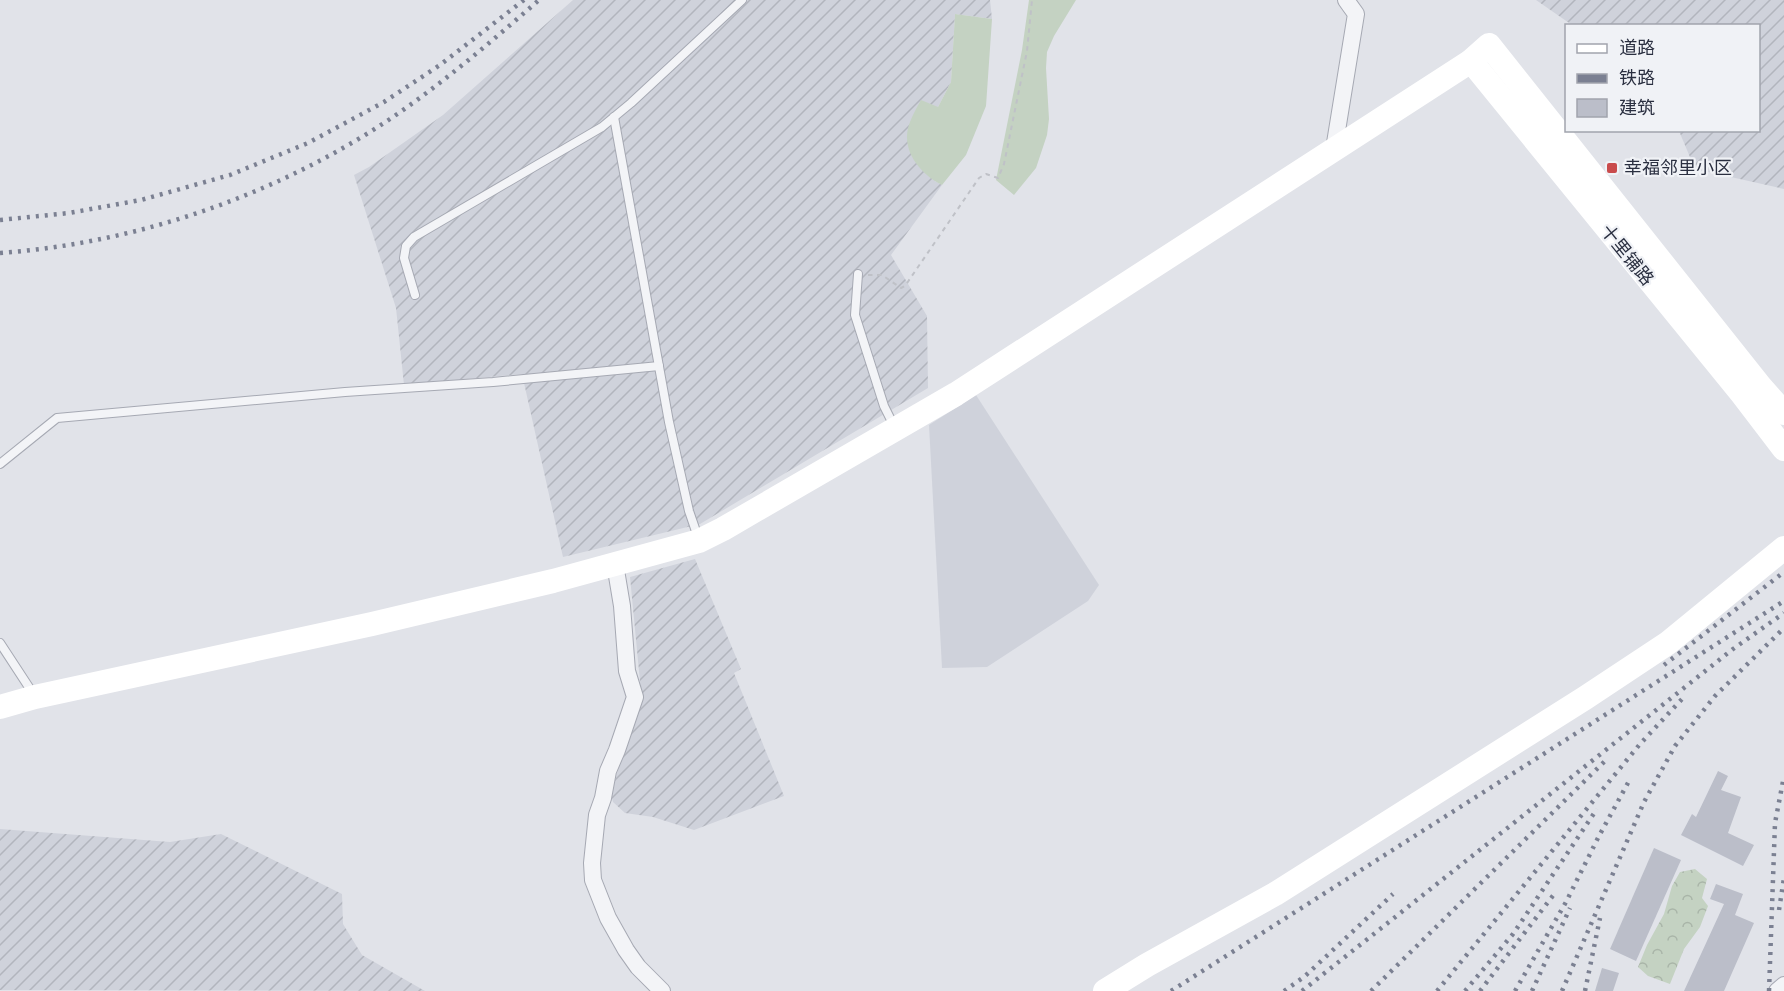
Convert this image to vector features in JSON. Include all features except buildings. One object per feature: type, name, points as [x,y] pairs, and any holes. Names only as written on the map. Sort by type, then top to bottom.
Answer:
[{"type":"street","points":[[1335,149],[1356,14],[1346,0]]},
{"type":"street","name":"十里铺路","points":[[1784,413],[1617,225],[1471,61],[1490,45],[1617,225],[1784,449]]},
{"type":"street","points":[[0,707],[35,697],[372,624],[553,581],[699,541],[956,394],[1471,61]]},
{"type":"street","points":[[1105,991],[1275,894],[1585,698],[1668,642],[1784,548]]},
{"type":"street","points":[[615,564],[622,606],[627,671],[635,697],[608,771],[597,815],[592,863],[593,880],[608,918],[626,950],[638,967],[662,991]]},
{"type":"street","points":[[1777,991],[1784,985]]},
{"type":"lane","points":[[415,296],[404,258],[406,246],[414,237],[602,127],[742,0]]},
{"type":"lane","points":[[614,117],[659,366],[689,511],[699,541]]},
{"type":"lane","points":[[858,274],[855,315],[884,406],[896,429]]},
{"type":"lane","points":[[0,464],[57,418],[659,366]]},
{"type":"lane","points":[[0,643],[35,697]]},
{"type":"path","points":[[858,274],[882,275],[902,288],[905,286],[911,274],[979,178],[986,174],[998,178],[1004,164],[1027,51],[1032,0]]},
{"type":"shaded area","points":[[573,0],[990,0],[992,19],[955,14],[951,82],[938,107],[935,181],[942,185],[891,255],[927,316],[928,388],[700,524],[563,557],[522,374],[404,385],[396,308],[354,175],[443,115]]},
{"type":"shaded area","points":[[1536,0],[1784,0],[1784,189],[1695,169],[1679,132],[1760,132],[1760,24],[1571,24]]},
{"type":"shaded area","points":[[976,395],[1099,585],[1088,601],[987,667],[942,668],[929,425]]},
{"type":"shaded area","points":[[695,559],[741,669],[734,673],[784,796],[694,830],[653,817],[625,813],[613,802],[611,794],[641,692],[630,577]]},
{"type":"shaded area","points":[[0,829],[170,842],[221,834],[342,894],[343,924],[362,955],[425,991],[0,990]]},
{"type":"green space","points":[[1029,0],[1076,0],[1047,52],[1049,119],[1047,135],[1036,168],[1014,195],[996,180],[1022,50]]},
{"type":"green space","points":[[955,14],[992,19],[986,106],[966,155],[942,185],[926,174],[914,160],[909,151],[907,132],[921,100],[938,107],[951,82]]},
{"type":"green space","points":[[1695,869],[1707,879],[1702,898],[1708,906],[1700,927],[1684,949],[1670,984],[1648,976],[1638,967],[1664,914],[1672,886],[1680,872]]},
{"type":"railway","points":[[0,220],[69,213],[141,200],[230,175],[308,143],[384,102],[440,65],[524,0]]},
{"type":"railway","points":[[0,253],[103,239],[154,226],[204,211],[300,171],[346,146],[410,105],[466,62],[539,0]]},
{"type":"railway","points":[[1664,665],[1784,572]]},
{"type":"railway","points":[[1171,991],[1784,601]]},
{"type":"railway","points":[[1302,991],[1733,649],[1784,613]]},
{"type":"railway","points":[[1562,991],[1644,802],[1675,746],[1715,696],[1784,628]]},
{"type":"railway","points":[[1437,991],[1640,744],[1682,699]]},
{"type":"railway","points":[[1371,991],[1606,760]]},
{"type":"railway","points":[[1769,991],[1775,823],[1784,776]]},
{"type":"railway","points":[[1515,991],[1566,902],[1629,781]]},
{"type":"railway","points":[[1465,991],[1513,934],[1597,809]]},
{"type":"railway","points":[[1779,910],[1784,878]]},
{"type":"railway","points":[[1480,991],[1555,893]]},
{"type":"railway","points":[[1284,991],[1304,977],[1393,894]]},
{"type":"railway","points":[[1532,991],[1570,908]]},
{"type":"railway","points":[[1585,991],[1600,918]]},
{"type":"place","name":"幸福邻里小区","points":[[1612,168]]}]
